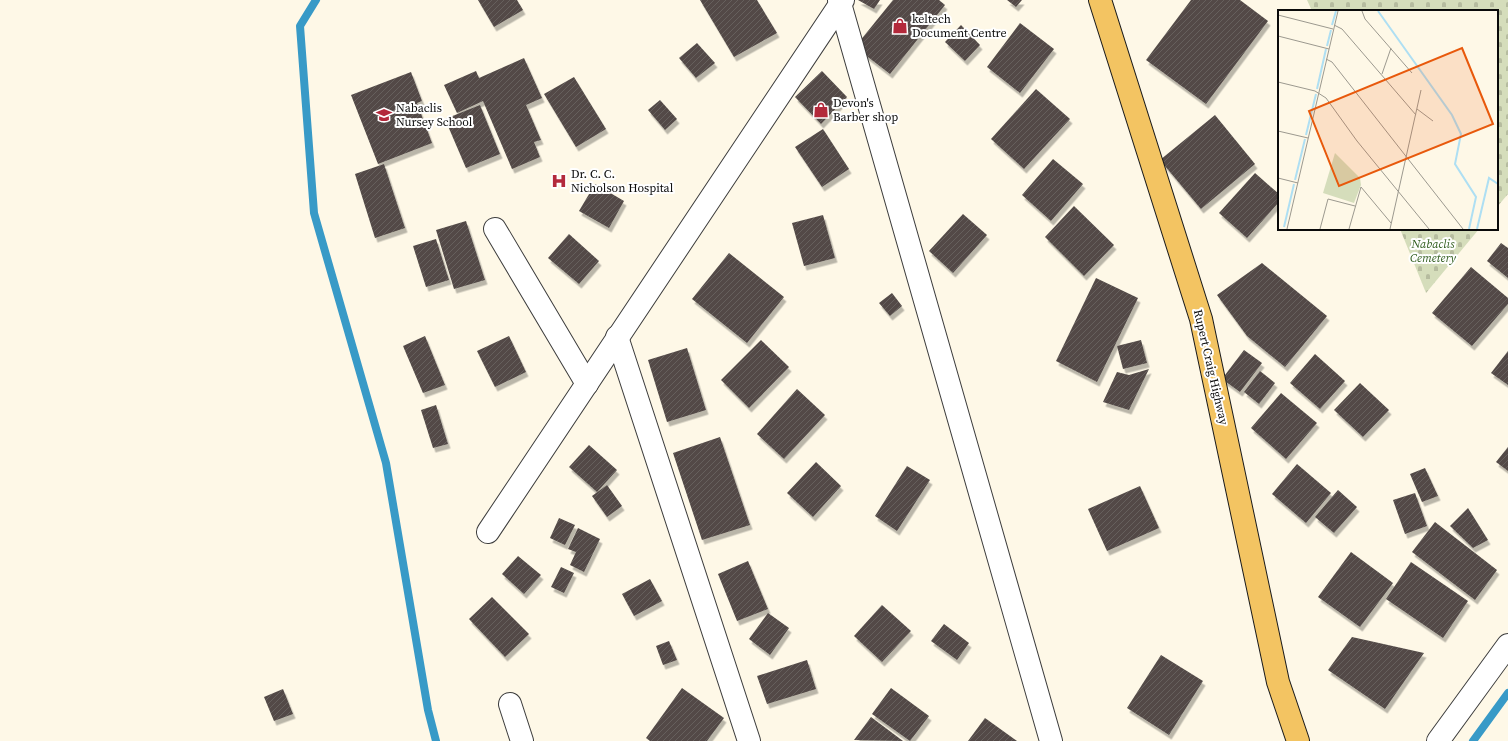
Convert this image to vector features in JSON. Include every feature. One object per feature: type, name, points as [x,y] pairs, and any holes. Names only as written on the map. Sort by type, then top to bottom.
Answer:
[{"type":"main road","name":"Rupert Craig Highway","points":[[1100,0],[1202,319],[1278,682],[1298,741]]},
{"type":"street","points":[[488,532],[841,1]]},
{"type":"street","points":[[841,1],[1051,741]]},
{"type":"street","points":[[494,229],[586,384]]},
{"type":"street","points":[[617,337],[749,741]]},
{"type":"street","points":[[1438,741],[1508,645]]},
{"type":"street","points":[[510,704],[522,741]]},
{"type":"green space","points":[[1307,0],[1508,0],[1508,194],[1498,206],[1498,10],[1312,10]]},
{"type":"green space","name":"Nabaclis Cemetery","points":[[1400,230],[1478,230],[1426,293]]},
{"type":"building","points":[[478,0],[517,0],[523,10],[494,27]]},
{"type":"building","points":[[700,0],[757,0],[777,33],[734,57]]},
{"type":"building","points":[[858,0],[880,0],[874,9]]},
{"type":"building","name":"keltech Document Centre","points":[[893,0],[939,0],[945,5],[890,74],[855,47]]},
{"type":"building","points":[[1007,0],[1022,0],[1016,7]]},
{"type":"building","points":[[1191,0],[1240,0],[1268,21],[1206,104],[1146,60]]},
{"type":"building","points":[[1020,23],[1054,49],[1020,93],[987,67]]},
{"type":"building","points":[[961,25],[980,45],[965,61],[945,42]]},
{"type":"building","points":[[697,43],[715,63],[696,78],[679,58]]},
{"type":"building","points":[[524,58],[542,98],[526,105],[541,140],[534,142],[540,157],[512,169],[483,101],[457,113],[444,85],[476,71],[479,78]]},
{"type":"building","name":"Devon's Barber shop","points":[[822,71],[847,97],[821,124],[795,97]]},
{"type":"building","points":[[411,72],[422,101],[417,103],[432,143],[378,164],[351,95]]},
{"type":"building","points":[[574,77],[606,129],[576,147],[544,94]]},
{"type":"building","points":[[1036,89],[1070,119],[1024,169],[991,139]]},
{"type":"building","points":[[660,100],[677,119],[665,130],[648,110]]},
{"type":"building","points":[[480,105],[500,154],[466,168],[445,119]]},
{"type":"building","points":[[1215,115],[1255,164],[1201,209],[1160,160]]},
{"type":"building","points":[[823,129],[849,169],[822,187],[795,147]]},
{"type":"building","points":[[1053,159],[1083,184],[1051,221],[1022,195]]},
{"type":"building","points":[[384,164],[405,228],[375,238],[355,174]]},
{"type":"building","points":[[1255,173],[1278,193],[1278,203],[1247,238],[1219,213]]},
{"type":"building","points":[[595,184],[624,201],[609,228],[579,211]]},
{"type":"building","points":[[1074,206],[1114,245],[1084,276],[1045,237]]},
{"type":"building","points":[[963,214],[987,235],[953,273],[929,251]]},
{"type":"building","points":[[823,215],[835,258],[804,266],[792,223]]},
{"type":"building","points":[[466,221],[485,280],[454,289],[436,230]]},
{"type":"building","points":[[569,234],[599,261],[579,284],[548,258]]},
{"type":"building","points":[[436,239],[449,280],[426,287],[413,246]]},
{"type":"building","points":[[1501,243],[1508,248],[1508,278],[1487,261]]},
{"type":"building","points":[[729,253],[784,297],[747,343],[692,299]]},
{"type":"building","points":[[1262,263],[1327,316],[1285,367],[1247,336],[1217,295]]},
{"type":"building","points":[[1471,267],[1508,298],[1508,304],[1472,346],[1432,313]]},
{"type":"building","points":[[1096,278],[1138,298],[1097,382],[1056,361]]},
{"type":"building","points":[[892,293],[902,306],[890,316],[879,303]]},
{"type":"building","points":[[425,336],[445,385],[423,393],[403,346]]},
{"type":"building","points":[[509,336],[526,372],[495,387],[477,351]]},
{"type":"building","points":[[761,340],[789,367],[749,408],[721,380]]},
{"type":"building","points":[[1141,340],[1147,363],[1123,369],[1117,346]]},
{"type":"building","points":[[687,348],[706,410],[667,422],[648,360]]},
{"type":"building","points":[[1244,350],[1262,363],[1240,392],[1222,379]]},
{"type":"building","points":[[1508,351],[1508,385],[1491,373]]},
{"type":"building","points":[[1315,354],[1345,381],[1320,409],[1290,383]]},
{"type":"building","points":[[1149,369],[1129,410],[1103,402],[1117,372],[1129,375]]},
{"type":"building","points":[[1260,371],[1275,383],[1259,404],[1244,392]]},
{"type":"building","points":[[1360,383],[1389,410],[1363,437],[1334,410]]},
{"type":"building","points":[[797,389],[825,415],[784,459],[757,434]]},
{"type":"building","points":[[1281,393],[1317,423],[1286,459],[1251,428]]},
{"type":"building","points":[[436,405],[448,444],[433,448],[421,410]]},
{"type":"building","points":[[720,437],[750,525],[702,540],[673,453]]},
{"type":"building","points":[[589,445],[617,470],[597,492],[569,467]]},
{"type":"building","points":[[1508,447],[1508,471],[1496,462]]},
{"type":"building","points":[[816,462],[841,486],[813,517],[787,493]]},
{"type":"building","points":[[1297,464],[1331,493],[1306,523],[1272,494]]},
{"type":"building","points":[[907,466],[930,480],[897,531],[875,516]]},
{"type":"building","points":[[1425,468],[1438,496],[1422,502],[1410,474]]},
{"type":"building","points":[[607,485],[622,506],[607,517],[592,496]]},
{"type":"building","points":[[1140,486],[1159,528],[1107,551],[1088,509]]},
{"type":"building","points":[[1338,490],[1357,507],[1334,533],[1315,517]]},
{"type":"building","points":[[1415,493],[1427,526],[1405,534],[1393,500]]},
{"type":"building","points":[[1468,508],[1488,540],[1473,548],[1450,526]]},
{"type":"building","points":[[559,518],[575,525],[565,545],[550,538]]},
{"type":"building","points":[[1435,522],[1497,570],[1475,600],[1412,552]]},
{"type":"building","points":[[578,528],[600,539],[584,572],[570,565],[576,552],[568,549]]},
{"type":"building","points":[[1351,552],[1393,583],[1360,627],[1318,597]]},
{"type":"building","points":[[518,556],[541,575],[524,594],[502,574]]},
{"type":"building","points":[[748,561],[768,609],[737,621],[718,574]]},
{"type":"building","points":[[1411,562],[1468,601],[1443,638],[1386,599]]},
{"type":"building","points":[[561,567],[574,573],[564,593],[551,587]]},
{"type":"building","points":[[650,579],[662,601],[634,616],[622,594]]},
{"type":"building","points":[[492,597],[529,634],[505,657],[469,619]]},
{"type":"building","points":[[882,605],[911,631],[882,662],[854,636]]},
{"type":"building","points":[[768,613],[789,628],[770,655],[749,639]]},
{"type":"building","points":[[944,624],[969,643],[957,660],[931,641]]},
{"type":"building","points":[[1352,637],[1424,653],[1385,709],[1328,670]]},
{"type":"building","points":[[669,641],[677,660],[663,665],[656,646]]},
{"type":"building","points":[[1161,655],[1203,681],[1169,735],[1127,708]]},
{"type":"building","points":[[807,660],[816,689],[767,704],[757,676]]},
{"type":"building","points":[[682,688],[724,718],[707,741],[650,741],[646,738]]},
{"type":"building","points":[[891,688],[929,716],[910,741],[872,714]]},
{"type":"building","points":[[283,689],[293,714],[274,721],[264,697]]},
{"type":"building","points":[[871,717],[903,741],[854,740]]},
{"type":"building","points":[[985,718],[1017,741],[968,741]]},
{"type":"waterway","points":[[316,0],[300,26],[314,213],[386,463],[428,710],[436,741]]},
{"type":"waterway","points":[[1473,741],[1508,693]]},
{"type":"place","name":"keltech Document Centre","points":[[900,26]]},
{"type":"place","name":"Devon's Barber shop","points":[[821,110]]},
{"type":"place","name":"Nabaclis Nursey School","points":[[384,115]]},
{"type":"place","name":"Dr. C. C. Nicholson Hospital","points":[[559,181]]}]
